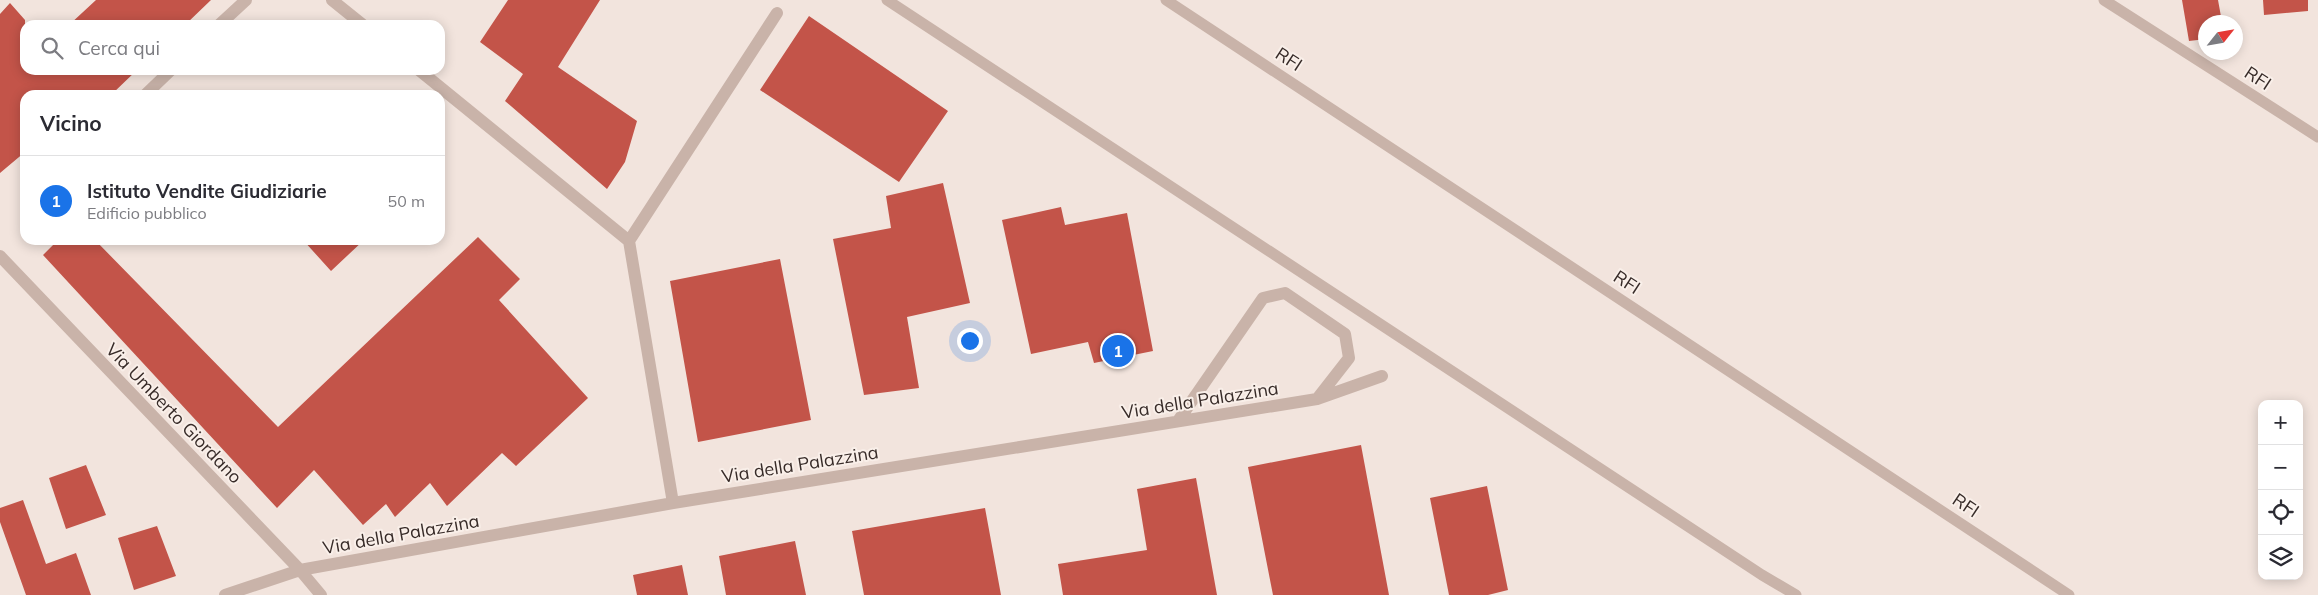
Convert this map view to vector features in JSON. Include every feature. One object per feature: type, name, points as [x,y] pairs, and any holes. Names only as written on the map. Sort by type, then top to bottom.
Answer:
[{"type":"street","points":[[224,20],[246,0]]},
{"type":"street","points":[[332,0],[357,20]]},
{"type":"street","points":[[629,241],[777,13]]},
{"type":"street","points":[[150,90],[166,75]]},
{"type":"street","points":[[425,75],[444,90]]},
{"type":"street","points":[[445,91],[629,241],[672,503]]},
{"type":"street","name":"Via Umberto Giordano","points":[[0,256],[300,570],[321,595]]},
{"type":"street","points":[[1178,421],[1263,298],[1285,293],[1345,334],[1349,358],[1317,399]]},
{"type":"street","name":"Via della Palazzina","points":[[225,595],[300,570],[672,503],[1317,399],[1382,376]]},
{"type":"lane","points":[[887,0],[1762,575],[1796,595]]},
{"type":"lane","name":"RFI","points":[[1166,0],[2069,595]]},
{"type":"lane","name":"RFI","points":[[2104,0],[2318,137]]},
{"type":"building","points":[[96,0],[211,0],[190,20],[74,20]]},
{"type":"building","points":[[508,0],[600,0],[558,67],[637,121],[625,162],[607,189],[505,101],[523,74],[480,42]]},
{"type":"building","points":[[2182,0],[2218,0],[2221,15],[2198,15],[2198,40],[2189,41]]},
{"type":"building","points":[[2263,0],[2308,0],[2308,11],[2264,15]]},
{"type":"building","points":[[10,3],[25,20],[20,20],[20,75],[132,75],[116,90],[20,90],[20,156],[0,173],[0,14]]},
{"type":"building","points":[[809,16],[948,111],[899,182],[760,90]]},
{"type":"building","points":[[943,183],[970,303],[907,317],[919,388],[864,395],[833,239],[891,228],[886,196]]},
{"type":"building","points":[[1061,207],[1065,225],[1127,213],[1153,351],[1094,363],[1088,342],[1031,354],[1002,220]]},
{"type":"building","points":[[478,237],[520,279],[499,300],[588,398],[516,466],[502,453],[447,506],[430,483],[395,517],[386,504],[363,525],[314,470],[277,508],[43,255],[53,245],[100,245],[278,427]]},
{"type":"building","points":[[308,245],[359,245],[331,271]]},
{"type":"building","points":[[780,259],[811,420],[698,442],[670,281]]},
{"type":"building","points":[[1361,445],[1389,595],[1273,595],[1248,467]]},
{"type":"building","points":[[86,465],[106,515],[66,529],[49,478]]},
{"type":"building","points":[[1196,478],[1217,595],[1063,595],[1058,564],[1147,550],[1137,489]]},
{"type":"building","points":[[1487,486],[1508,590],[1488,595],[1449,595],[1430,498]]},
{"type":"building","points":[[23,500],[46,564],[76,553],[91,595],[26,595],[0,522],[0,508]]},
{"type":"building","points":[[985,508],[1001,595],[864,595],[852,531]]},
{"type":"building","points":[[157,526],[176,576],[134,590],[118,538]]},
{"type":"building","points":[[795,541],[806,595],[726,595],[719,556]]},
{"type":"building","points":[[682,565],[688,595],[637,595],[633,575]]},
{"type":"place","name":"Istituto Vendite Giudiziarie","points":[[1118,351]]}]
